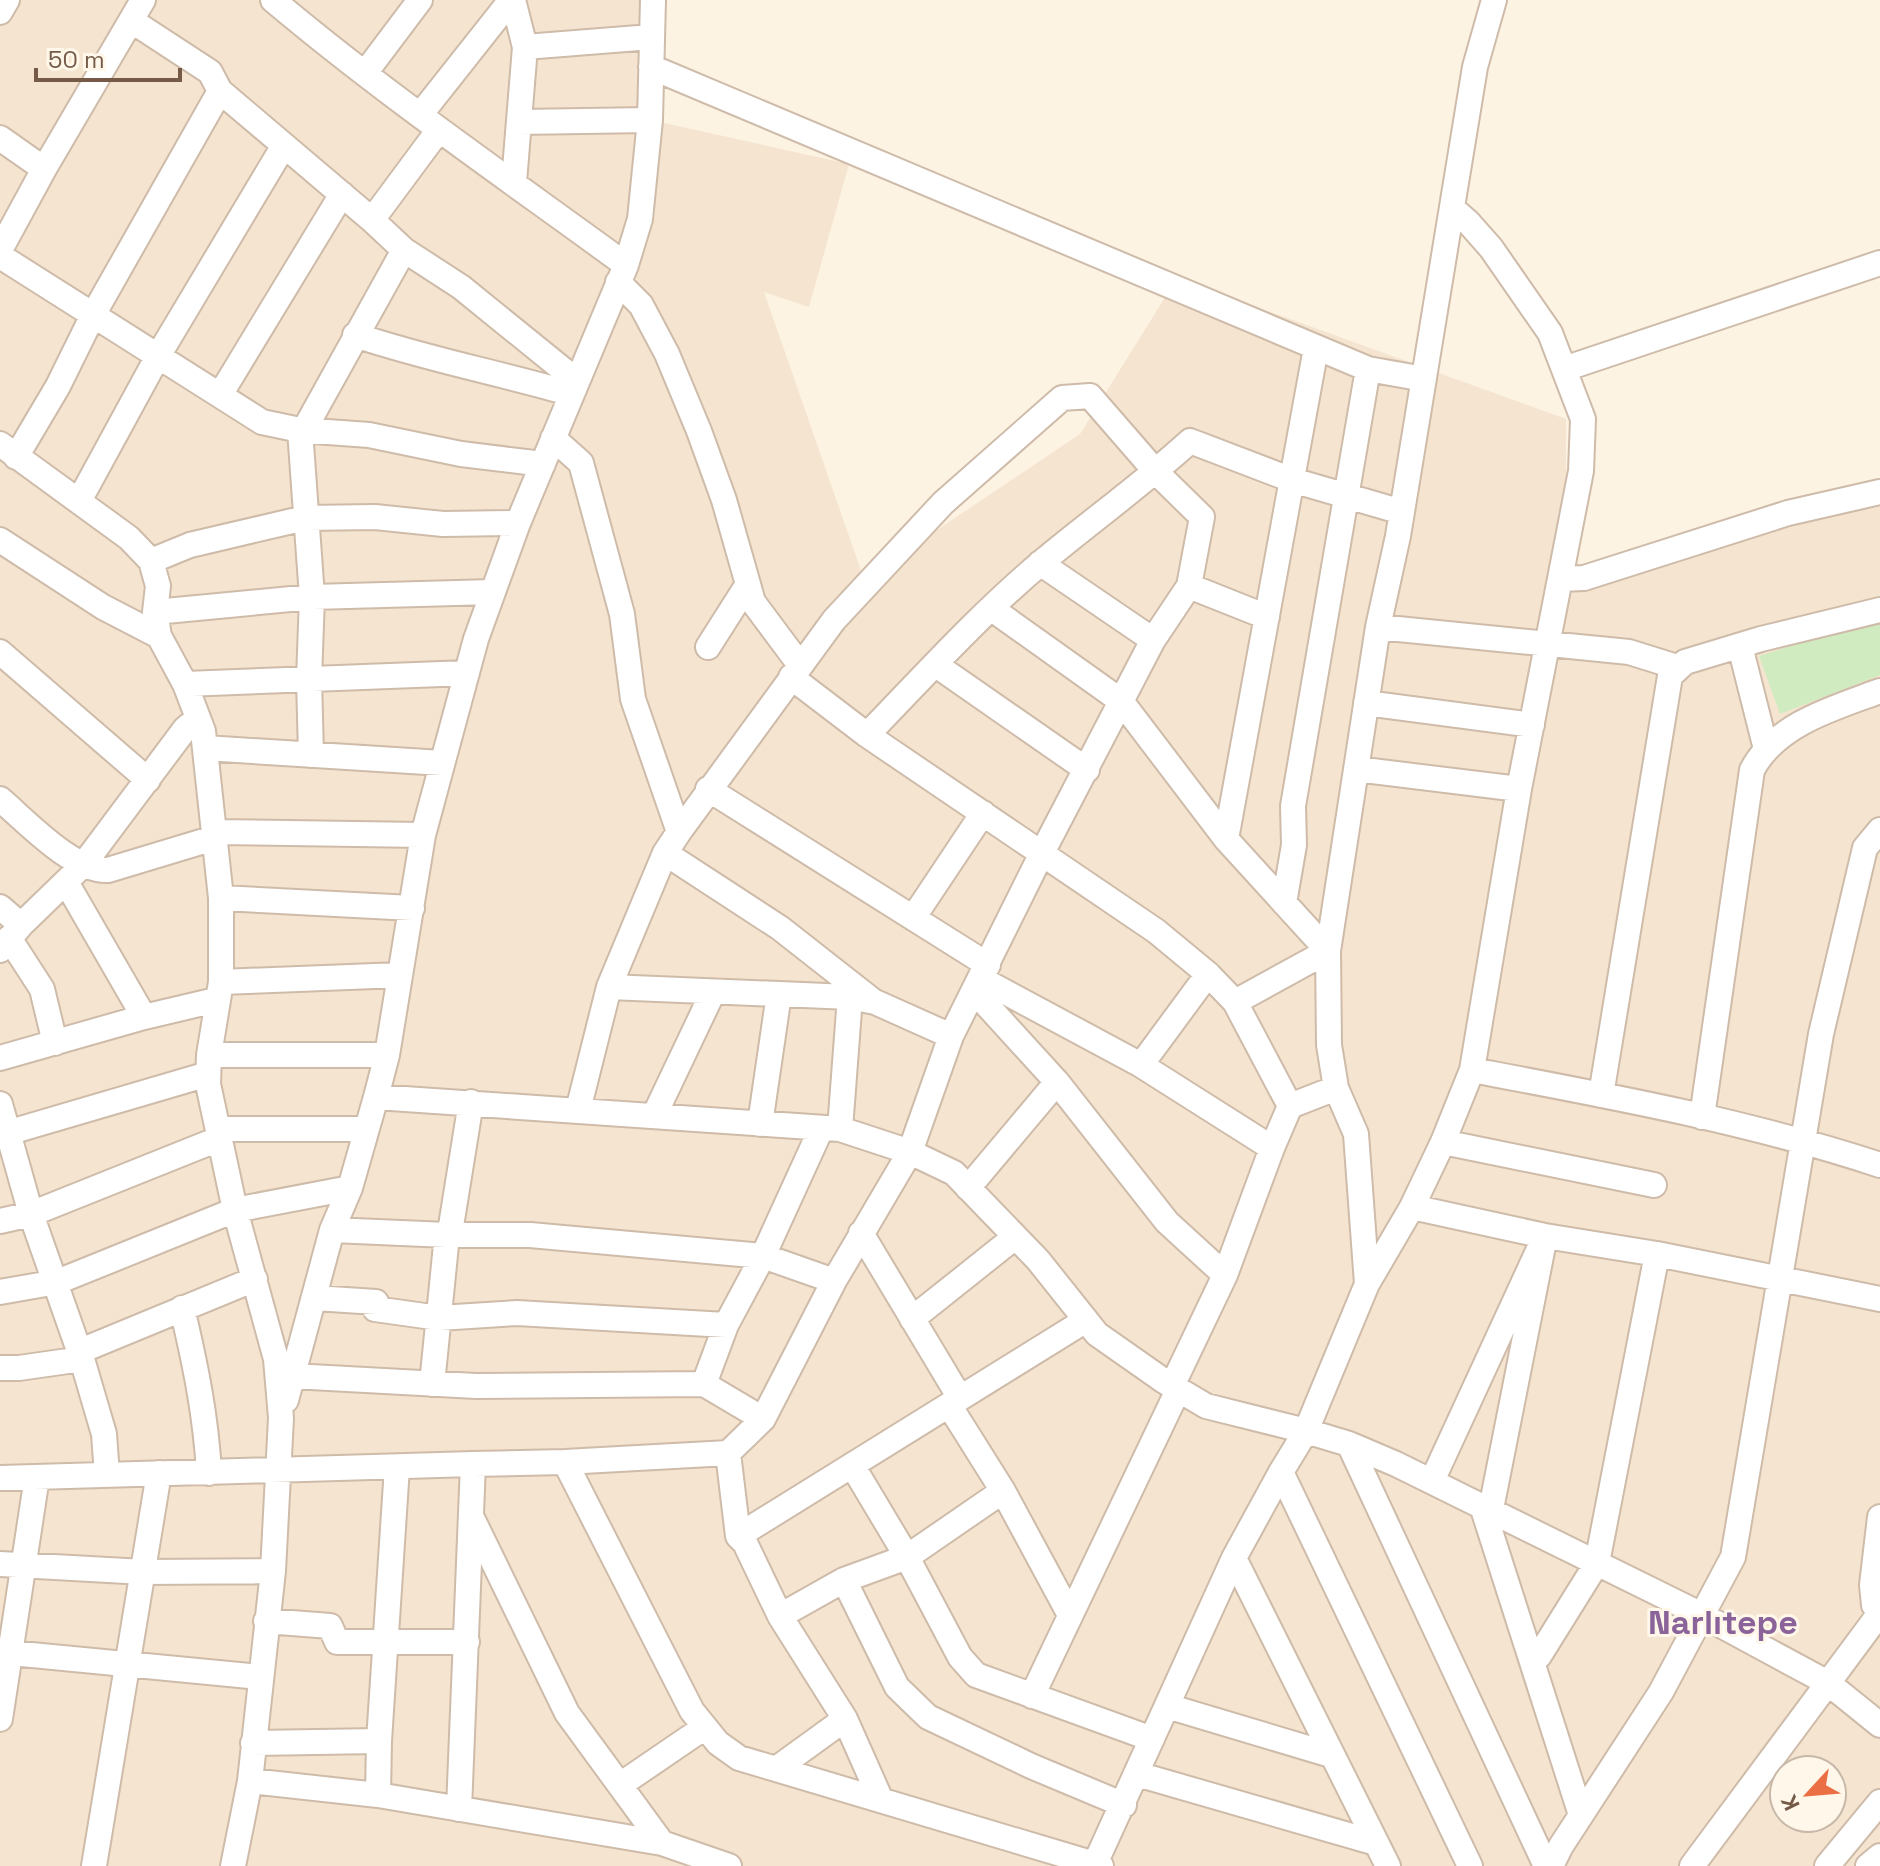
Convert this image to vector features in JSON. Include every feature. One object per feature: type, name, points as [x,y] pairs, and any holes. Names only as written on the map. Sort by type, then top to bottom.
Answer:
[{"type":"street","points":[[0,12],[7,0]]},
{"type":"street","points":[[365,73],[420,0]]},
{"type":"street","points":[[512,0],[525,47],[514,182]]},
{"type":"street","points":[[372,220],[429,123],[512,0]]},
{"type":"street","points":[[281,1418],[332,1230],[350,1188],[387,1055],[423,835],[467,673],[492,592],[518,523],[622,274],[640,219],[650,120],[653,0]]},
{"type":"street","points":[[1367,1284],[1356,1134],[1336,1088],[1329,1045],[1328,951],[1378,627],[1402,512],[1475,67],[1494,0]]},
{"type":"street","points":[[278,2],[429,123],[514,182],[622,274],[667,354],[699,431],[724,500],[753,602],[796,671],[867,735],[1156,931],[1208,974],[1235,1002],[1290,1106]]},
{"type":"street","points":[[543,464],[461,454],[369,435],[302,430],[262,422],[93,315],[2,244],[138,10],[210,72],[220,91],[283,147],[342,194],[404,250],[461,287],[574,387]]},
{"type":"street","points":[[525,47],[651,37]]},
{"type":"street","points":[[651,67],[1368,369],[1424,379]]},
{"type":"street","points":[[220,91],[93,315],[58,386],[8,450],[129,538],[151,561],[158,586],[157,624],[203,731],[221,898],[219,991],[208,1065],[235,1210],[276,1359],[281,1418],[273,1571],[250,1781],[233,1866]]},
{"type":"street","points":[[519,122],[650,120]]},
{"type":"street","points":[[0,138],[44,169]]},
{"type":"street","points":[[79,501],[158,356],[283,147]]},
{"type":"street","points":[[220,395],[342,194]]},
{"type":"street","points":[[565,1462],[692,1711],[718,1743],[739,1758],[1096,1865],[1234,1558],[1306,1431],[1367,1284],[1412,1207],[1472,1070],[1519,789],[1581,471],[1583,419],[1550,333],[1491,248],[1452,208]]},
{"type":"street","points":[[311,755],[309,679],[312,597],[302,430],[404,250]]},
{"type":"street","points":[[1564,369],[1880,263]]},
{"type":"street","points":[[355,335],[401,350],[519,378],[574,387]]},
{"type":"street","points":[[1226,839],[1316,348]]},
{"type":"street","points":[[1284,903],[1294,845],[1293,806],[1368,369]]},
{"type":"street","points":[[0,1478],[565,1462],[728,1453],[763,1419],[834,1281],[910,1152],[951,1036],[1042,853],[1153,640],[1189,586],[1202,517],[1156,472],[1090,396],[1062,398],[943,503],[834,620],[708,789],[665,853],[609,987],[578,1110]]},
{"type":"street","points":[[553,438],[581,463],[622,614],[633,699],[679,832]]},
{"type":"street","points":[[867,735],[1040,563],[1156,472],[1190,441],[1292,480],[1402,512]]},
{"type":"street","points":[[1560,579],[1584,578],[1788,513],[1880,492]]},
{"type":"street","points":[[151,561],[190,545],[305,518],[375,517],[443,524],[518,523]]},
{"type":"street","points":[[0,540],[103,607],[157,624],[312,597],[492,592]]},
{"type":"street","points":[[1040,563],[1153,640]]},
{"type":"street","points":[[708,647],[748,584]]},
{"type":"street","points":[[1189,586],[1267,617]]},
{"type":"street","points":[[992,609],[1121,701],[1226,839],[1328,951]]},
{"type":"street","points":[[1601,1095],[1670,676],[1685,662],[1880,610]]},
{"type":"street","points":[[1378,627],[1629,652],[1677,667]]},
{"type":"street","points":[[1740,646],[1766,749]]},
{"type":"street","points":[[0,652],[148,780]]},
{"type":"street","points":[[936,665],[1087,770]]},
{"type":"street","points":[[185,684],[467,673]]},
{"type":"street","points":[[1702,1117],[1752,770],[1766,749],[1819,714],[1880,691]]},
{"type":"street","points":[[1366,703],[1532,725]]},
{"type":"street","points":[[10,938],[84,864],[185,729],[198,718]]},
{"type":"street","points":[[205,748],[442,763]]},
{"type":"street","points":[[1356,769],[1519,789]]},
{"type":"street","points":[[708,789],[913,918],[981,979],[1167,1222],[1225,1275]]},
{"type":"street","points":[[0,799],[64,853],[95,869],[108,870],[214,835],[423,835]]},
{"type":"street","points":[[913,918],[983,813]]},
{"type":"street","points":[[1558,1861],[1581,1815],[1661,1692],[1733,1557],[1821,1034],[1865,848],[1880,830]]},
{"type":"street","points":[[665,853],[780,928],[875,1002]]},
{"type":"street","points":[[66,882],[144,1017]]},
{"type":"street","points":[[221,898],[412,908]]},
{"type":"street","points":[[0,907],[10,938],[42,989],[55,1043]]},
{"type":"street","points":[[1235,1002],[1328,951]]},
{"type":"street","points":[[1141,1065],[1208,974]]},
{"type":"street","points":[[0,1058],[144,1017],[219,991],[400,975]]},
{"type":"street","points":[[981,979],[1141,1065],[1272,1148]]},
{"type":"street","points":[[609,987],[850,997],[875,1002],[951,1036]]},
{"type":"street","points":[[654,1116],[713,992]]},
{"type":"street","points":[[760,1124],[779,994]]},
{"type":"street","points":[[704,1384],[726,1325],[831,1129],[850,997]]},
{"type":"street","points":[[4,1134],[208,1065],[387,1055]]},
{"type":"street","points":[[1472,1070],[1803,1139],[1880,1165]]},
{"type":"street","points":[[968,1188],[1057,1082]]},
{"type":"street","points":[[1032,1696],[1225,1275],[1290,1106],[1336,1088]]},
{"type":"street","points":[[376,1097],[831,1129],[910,1152],[954,1173],[1038,1260],[1097,1334],[1175,1388],[1206,1406],[1349,1444],[1432,1481],[1702,1615],[1828,1683],[1880,1725]]},
{"type":"street","points":[[432,1384],[447,1235],[471,1102]]},
{"type":"street","points":[[0,1104],[4,1134],[57,1282],[104,1434],[107,1475]]},
{"type":"street","points":[[0,1221],[31,1214],[220,1133],[366,1129]]},
{"type":"street","points":[[1443,1142],[1654,1185]]},
{"type":"street","points":[[0,1292],[57,1282],[235,1210],[350,1188]]},
{"type":"street","points":[[1412,1207],[1545,1236],[1780,1277],[1880,1299]]},
{"type":"street","points":[[332,1230],[530,1235],[763,1256],[834,1281]]},
{"type":"street","points":[[861,1233],[912,1319],[1070,1615]]},
{"type":"street","points":[[1432,1481],[1545,1236]]},
{"type":"street","points":[[1545,1236],[1487,1509],[1581,1815]]},
{"type":"street","points":[[912,1319],[1015,1237]]},
{"type":"street","points":[[1532,1662],[1539,1656],[1597,1563],[1657,1254]]},
{"type":"street","points":[[0,1368],[19,1368],[80,1356],[182,1308],[255,1279]]},
{"type":"street","points":[[315,1298],[376,1302],[375,1309],[439,1318],[517,1313],[726,1325]]},
{"type":"street","points":[[182,1308],[207,1429],[209,1473]]},
{"type":"street","points":[[738,1536],[1086,1320]]},
{"type":"street","points":[[292,1376],[476,1386],[704,1384],[763,1419]]},
{"type":"street","points":[[1349,1444],[1558,1861]]},
{"type":"street","points":[[728,1453],[738,1536],[745,1543],[780,1616],[845,1719],[881,1800]]},
{"type":"street","points":[[459,1809],[473,1464]]},
{"type":"street","points":[[852,1465],[907,1557],[960,1657],[976,1675],[1152,1739]]},
{"type":"street","points":[[378,1795],[397,1467]]},
{"type":"street","points":[[1281,1472],[1470,1866]]},
{"type":"street","points":[[94,1866],[159,1473]]},
{"type":"street","points":[[0,1719],[12,1564],[37,1477]]},
{"type":"street","points":[[780,1616],[844,1580],[907,1557],[1003,1491]]},
{"type":"street","points":[[471,1516],[567,1713],[620,1785],[659,1855]]},
{"type":"street","points":[[1692,1866],[1880,1612],[1874,1605],[1872,1585],[1880,1517]]},
{"type":"street","points":[[1234,1558],[1388,1866]]},
{"type":"street","points":[[12,1564],[144,1572],[273,1571]]},
{"type":"street","points":[[844,1580],[897,1687],[928,1717],[1031,1766],[1124,1805]]},
{"type":"street","points":[[266,1621],[330,1626],[337,1642],[467,1642]]},
{"type":"street","points":[[5,1652],[260,1677]]},
{"type":"street","points":[[1167,1706],[1331,1755]]},
{"type":"street","points":[[776,1769],[845,1719]]},
{"type":"street","points":[[620,1785],[705,1727]]},
{"type":"street","points":[[253,1743],[379,1741]]},
{"type":"street","points":[[1137,1774],[1376,1843]]},
{"type":"street","points":[[250,1781],[378,1795],[459,1809],[659,1855],[729,1866]]},
{"type":"street","points":[[1827,1866],[1880,1802]]},
{"type":"street","points":[[1868,1866],[1880,1856]]},
{"type":"shaded area","points":[[0,0],[659,0],[651,120],[849,164],[809,307],[764,292],[864,579],[1080,434],[1177,278],[1566,419],[1566,574],[1880,480],[1880,1866],[0,1866]]},
{"type":"green space","points":[[1880,618],[1880,675],[1780,714],[1759,656]]},
{"type":"district","name":"Narlıtepe","points":[[1723,1622]]}]
